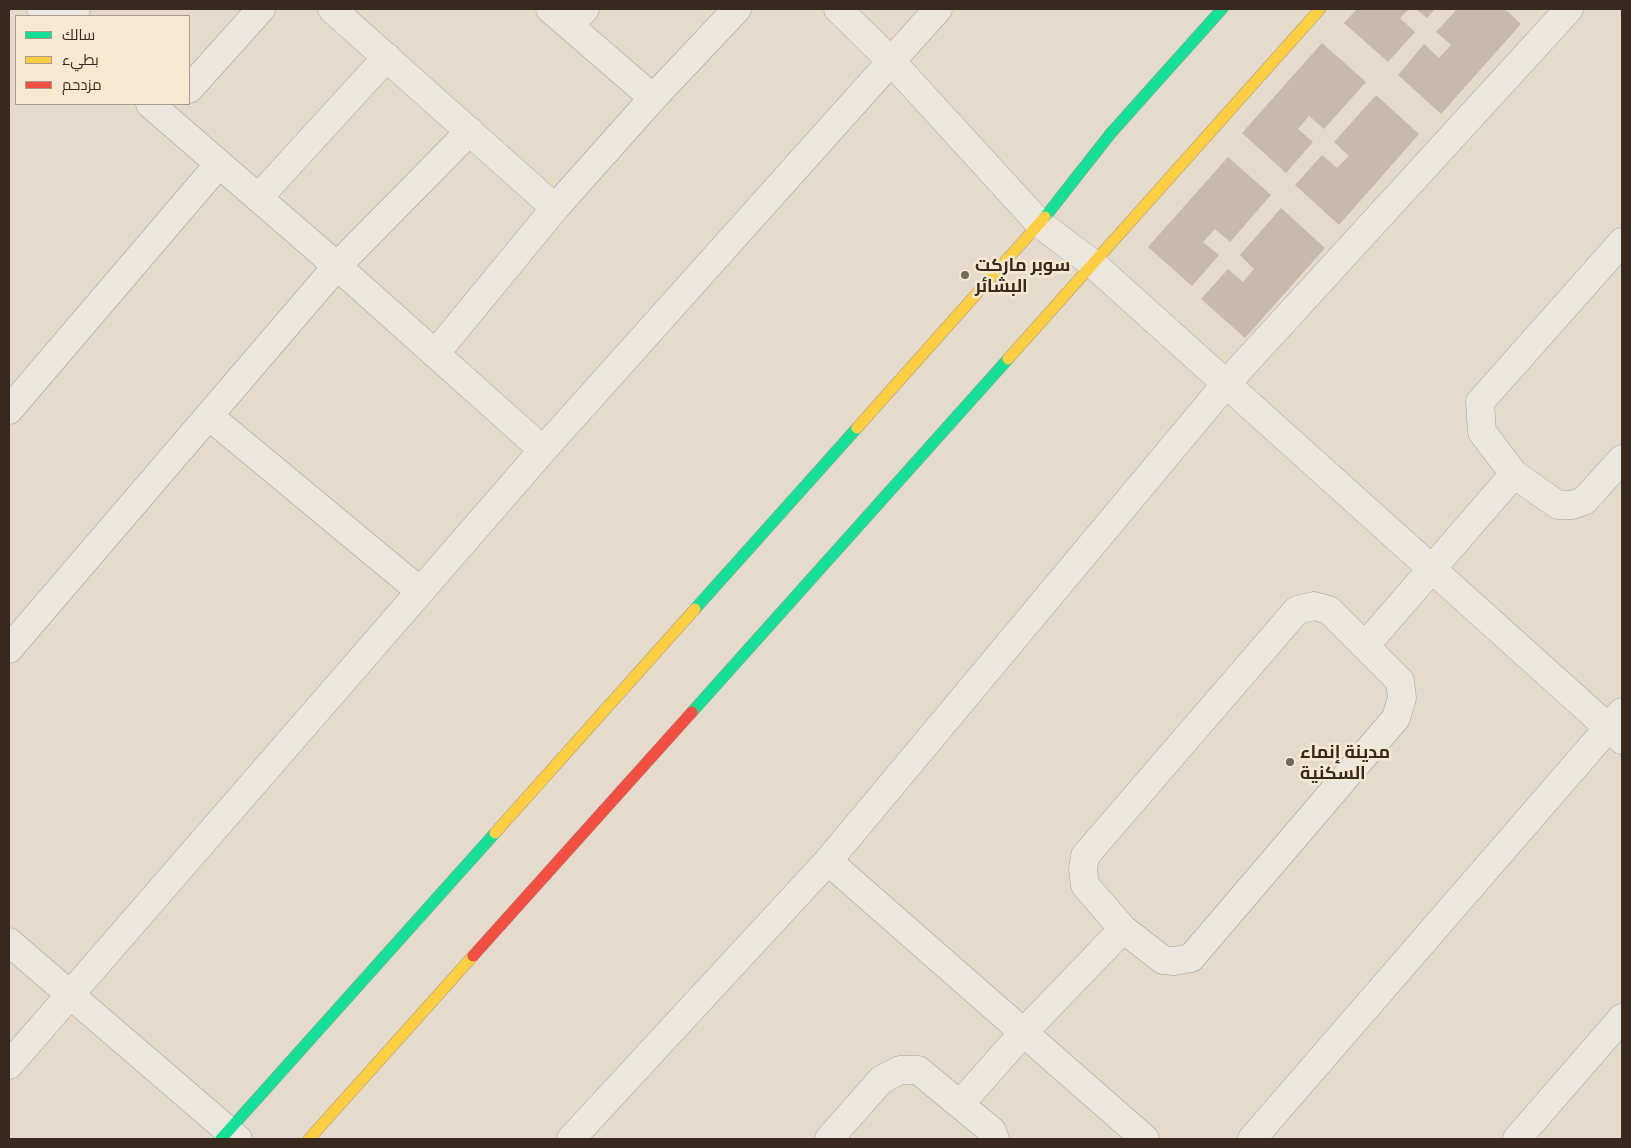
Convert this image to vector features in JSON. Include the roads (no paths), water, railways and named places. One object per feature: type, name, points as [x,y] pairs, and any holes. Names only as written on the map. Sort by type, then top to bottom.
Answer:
[{"type":"street","points":[[190,88],[261,9]]},
{"type":"street","points":[[332,9],[555,208]]},
{"type":"street","points":[[435,354],[555,208],[653,98],[737,9]]},
{"type":"street","points":[[838,9],[891,61],[1040,224],[1093,264],[1430,568],[1618,726],[1252,1139]]},
{"type":"street","points":[[9,1065],[543,450],[938,9]]},
{"type":"street","points":[[9,942],[70,994],[229,1137],[1040,224],[1111,133],[1222,9]]},
{"type":"street","points":[[309,1139],[1320,9]]},
{"type":"street","points":[[571,1139],[828,861],[1225,384],[1569,9]]},
{"type":"street","points":[[568,14],[653,98]]},
{"type":"street","points":[[258,198],[388,57]]},
{"type":"street","points":[[163,108],[219,164],[337,266],[543,450]]},
{"type":"street","points":[[9,649],[337,266],[470,131]]},
{"type":"street","points":[[14,394],[219,164]]},
{"type":"street","points":[[1622,242],[1480,402],[1482,432],[1514,474],[1558,505],[1572,506],[1584,501],[1622,458]]},
{"type":"street","points":[[209,416],[420,591]]},
{"type":"street","points":[[1364,646],[1430,568],[1514,474]]},
{"type":"street","points":[[1314,606],[1329,610],[1400,681],[1402,698],[1396,718],[1191,958],[1162,960],[1123,929],[1085,884],[1083,870],[1085,856],[1296,610],[1314,606]]},
{"type":"street","points":[[828,861],[1145,1139]]},
{"type":"street","points":[[960,1104],[1024,1033],[1123,929]]},
{"type":"street","points":[[1517,1139],[1622,1018]]},
{"type":"street","points":[[829,1139],[881,1080],[900,1070],[918,1070],[992,1131],[995,1139]]},
{"type":"place","name":"سوبر ماركت البشائر","points":[[965,275]]},
{"type":"place","name":"مدينة إنماء السكنية","points":[[1290,762]]}]
